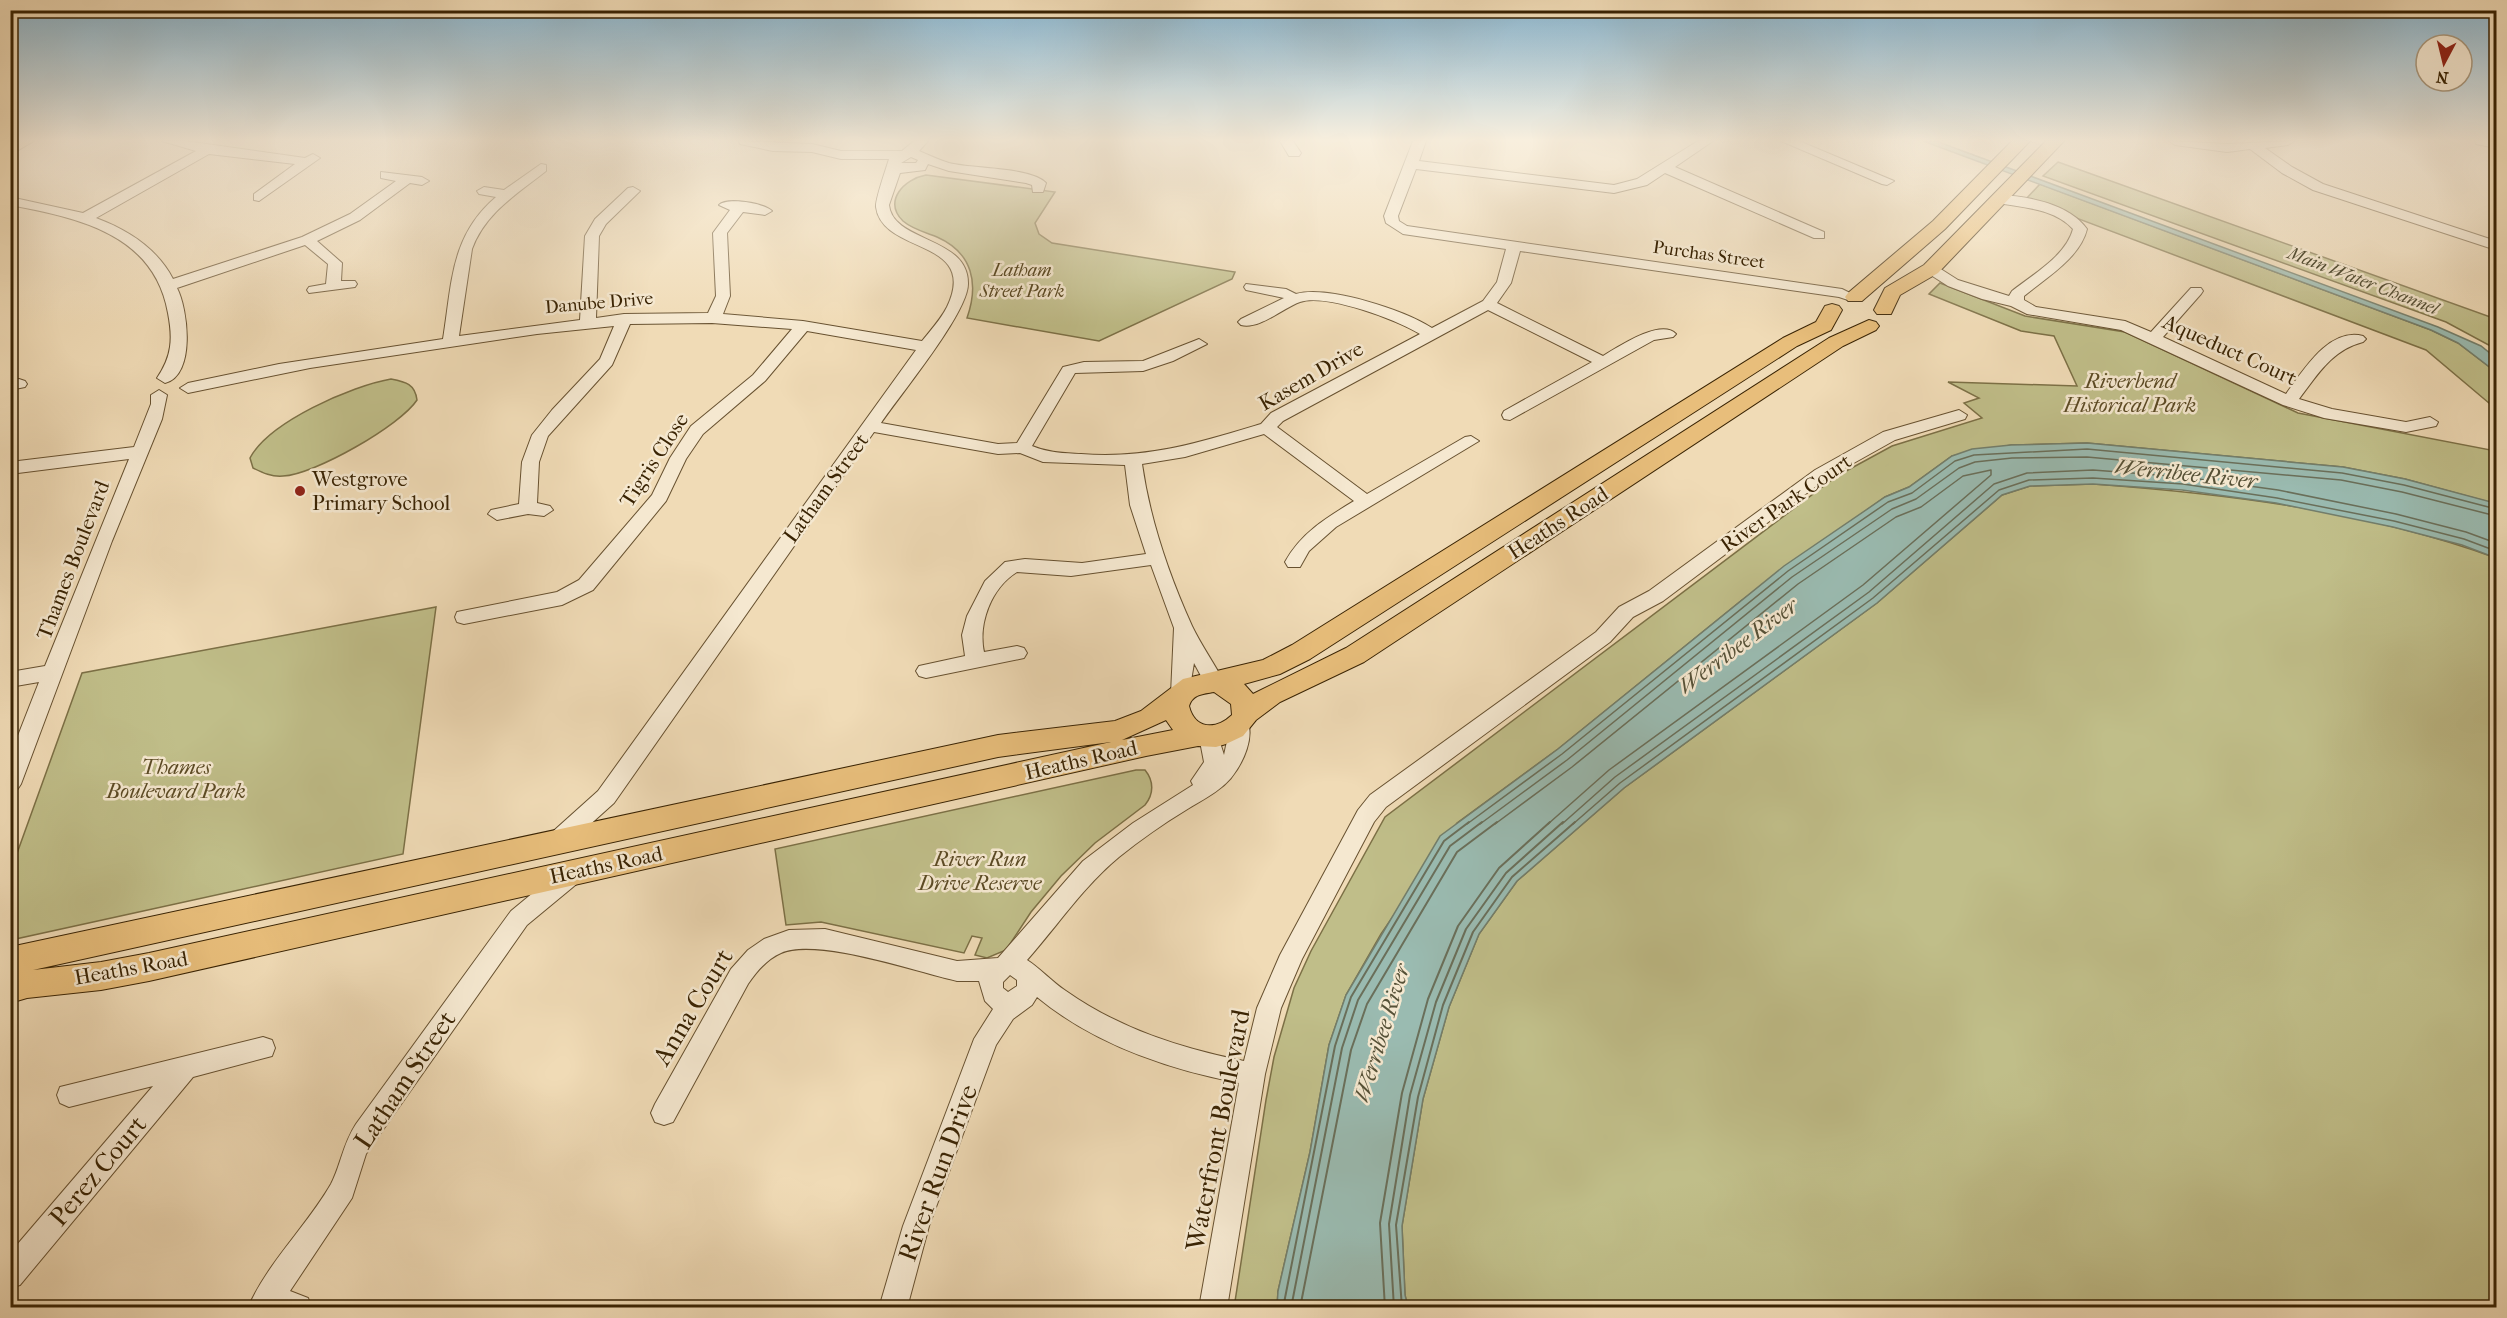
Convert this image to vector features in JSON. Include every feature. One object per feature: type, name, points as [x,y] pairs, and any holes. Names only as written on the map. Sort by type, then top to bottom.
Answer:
[{"type":"main road","name":"Heaths Road","points":[[1216,682],[1271,667],[1301,652],[1790,342],[1824,326],[1842,303],[1939,225],[1961,203]]},
{"type":"main road","name":"Heaths Road","points":[[1242,719],[1271,695],[1355,655],[1876,318],[1892,292],[1931,269],[1996,203]]},
{"type":"main road","points":[[1870,300],[1876,318],[1847,322],[1842,303],[1870,300]]},
{"type":"main road","points":[[1216,682],[1231,686],[1241,694],[1246,704],[1242,719],[1229,732],[1205,735],[1186,729],[1177,718],[1175,705],[1180,695],[1195,685],[1216,682]]},
{"type":"main road","name":"Heaths Road","points":[[10,961],[999,746],[1117,731],[1150,718],[1180,695]]},
{"type":"main road","name":"Heaths Road","points":[[10,988],[149,967],[1205,735]]},
{"type":"street","points":[[18,203],[85,218],[114,230],[139,246],[155,262],[170,285],[176,301],[180,353],[187,364],[188,383]]},
{"type":"street","points":[[85,218],[114,203]]},
{"type":"street","points":[[170,285],[307,240],[355,217],[375,203]]},
{"type":"street","points":[[450,342],[467,242],[483,217],[499,203]]},
{"type":"street","points":[[588,322],[592,236],[600,222],[621,203]]},
{"type":"street","name":"Latham Street","points":[[558,841],[606,797],[957,302],[961,285],[958,273],[940,250],[891,223],[883,210],[885,203]]},
{"type":"street","name":"Purchas Street","points":[[1396,203],[1391,216],[1393,223],[1412,233],[1481,242],[1514,250],[1546,252],[1842,293],[1842,303],[1819,298],[1794,288]]},
{"type":"street","points":[[1744,203],[1819,235]]},
{"type":"street","points":[[2016,302],[2017,294],[2072,246],[2080,234],[2077,225],[2067,218],[2027,203]]},
{"type":"street","points":[[2363,203],[2496,246]]},
{"type":"street","points":[[723,205],[765,211]]},
{"type":"street","points":[[714,318],[723,296],[720,233],[740,207]]},
{"type":"street","points":[[307,240],[335,263],[333,287]]},
{"type":"street","name":"Kasem Drive","points":[[870,426],[998,449],[1022,448],[1033,454],[1053,458],[1132,460],[1185,452],[1267,428],[1277,417],[1488,304],[1504,283],[1514,250]]},
{"type":"street","name":"Aqueduct Court","points":[[1931,269],[1953,284],[1987,296],[2016,302],[2032,311],[2125,326],[2289,401],[2330,414],[2406,427],[2430,422]]},
{"type":"street","points":[[314,290],[350,284]]},
{"type":"street","points":[[1251,287],[1286,293],[1294,299]]},
{"type":"street","points":[[2153,339],[2196,291]]},
{"type":"street","points":[[1246,322],[1294,299],[1308,296],[1358,303],[1395,315],[1432,335]]},
{"type":"street","points":[[1488,304],[1604,362]]},
{"type":"street","name":"Danube Drive","points":[[188,383],[450,342],[624,319],[714,318],[803,326],[927,347]]},
{"type":"street","points":[[498,514],[536,509],[532,453],[538,439],[552,420],[605,364],[613,351],[624,319]]},
{"type":"street","name":"Tigris Close","points":[[464,617],[562,598],[586,585],[660,497],[678,458],[697,429],[759,378],[803,326]]},
{"type":"street","points":[[1510,415],[1650,336],[1668,334]]},
{"type":"street","points":[[2289,401],[2329,350],[2345,341],[2358,339]]},
{"type":"street","points":[[1022,448],[1065,374],[1080,360],[1136,367],[1156,363],[1199,344]]},
{"type":"street","points":[[180,353],[165,378],[188,383]]},
{"type":"street","name":"Thames Boulevard","points":[[10,784],[139,452],[154,419],[159,404],[159,395],[154,388],[165,378]]},
{"type":"street","points":[[159,395],[188,383]]},
{"type":"street","name":"Thames Boulevard","points":[[154,419],[188,383]]},
{"type":"street","name":"River Park Court","points":[[1372,807],[1605,635],[1626,612],[1656,596],[1821,474],[1889,436],[1959,415]]},
{"type":"street","points":[[1267,428],[1365,501]]},
{"type":"street","points":[[1296,550],[1330,523],[1365,501],[1471,441]]},
{"type":"street","points":[[10,468],[91,460],[139,452]]},
{"type":"street","points":[[1132,460],[1139,505],[1183,627],[1216,682]]},
{"type":"street","points":[[975,660],[971,634],[974,622],[998,578],[1008,568],[1021,565],[1068,570],[1157,558]]},
{"type":"street","points":[[1180,695],[1184,672],[1183,627]]},
{"type":"street","points":[[926,671],[1017,653]]},
{"type":"street","points":[[10,680],[54,672]]},
{"type":"street","name":"River Run Drive","points":[[893,1308],[916,1226],[986,1039],[1005,1011],[1010,984],[1040,930],[1061,900],[1092,868],[1132,834],[1209,786],[1225,770],[1237,749],[1242,719]]},
{"type":"street","name":"River Run Drive","points":[[1176,806],[1212,771],[1215,760],[1205,735]]},
{"type":"street","points":[[606,797],[607,811],[622,827]]},
{"type":"street","name":"Waterfront Boulevard","points":[[1213,1308],[1253,1074],[1269,1008],[1292,955],[1372,807]]},
{"type":"street","name":"Latham Street","points":[[265,1303],[343,1189],[356,1149],[365,1133],[519,918],[576,872]]},
{"type":"street","points":[[492,890],[512,901],[519,918]]},
{"type":"street","name":"Anna Court","points":[[664,1113],[738,979],[757,956],[772,946],[805,937],[825,939],[1010,984]]},
{"type":"street","points":[[1010,984],[1057,999],[1106,1028],[1151,1049],[1196,1063],[1253,1074]]},
{"type":"street","name":"Perez Court","points":[[69,1095],[263,1048]]},
{"type":"street","name":"Perez Court","points":[[10,1275],[184,1067]]},
{"type":"street","points":[[265,1303],[298,1308]]},
{"type":"green space","name":"Latham Street Park","points":[[895,203],[1048,203],[1035,223],[1039,234],[1052,243],[1235,272],[1232,279],[1099,341],[967,318],[971,305],[972,282],[965,261],[949,244],[903,221]]},
{"type":"green space","points":[[2035,203],[2090,203],[2431,330],[2458,343],[2496,372],[2496,409],[2426,350]]},
{"type":"green space","points":[[2116,203],[2171,203],[2496,319],[2496,349],[2446,322]]},
{"type":"green space","name":"Riverbend Historical Park","points":[[1940,283],[2025,316],[2125,332],[2298,413],[2496,451],[2496,504],[2405,479],[2343,467],[2087,443],[2011,445],[1952,456],[1909,487],[1885,497],[1742,600],[1558,749],[1457,823],[1381,934],[1346,995],[1329,1045],[1310,1152],[1278,1291],[1277,1307],[1234,1308],[1274,1057],[1294,988],[1311,951],[1385,817],[1837,476],[1892,446],[1982,418],[1964,403],[1979,398],[1948,382],[2077,386],[2054,336],[2021,331],[1929,294]]},
{"type":"green space","points":[[391,379],[412,387],[417,400],[376,435],[335,458],[297,473],[275,476],[253,468],[250,458],[260,445],[274,431],[292,419],[355,389]]},
{"type":"green space","points":[[2093,484],[2195,493],[2298,507],[2398,528],[2496,558],[2496,1307],[1408,1308],[1405,1295],[1402,1226],[1423,1099],[1449,1007],[1479,934],[1517,881],[1624,788],[1877,603],[2002,495],[2030,486]]},
{"type":"green space","name":"Thames Boulevard Park","points":[[436,607],[403,854],[11,940],[11,870],[82,673]]},
{"type":"green space","name":"River Run Drive Reserve","points":[[1136,770],[1145,770],[1151,783],[1150,796],[1145,805],[1095,843],[1061,876],[1031,912],[1006,950],[987,958],[975,955],[982,938],[972,936],[964,953],[821,922],[786,925],[775,849]]},
{"type":"water","points":[[2088,203],[2102,203],[2438,327],[2481,346],[2496,358],[2496,372],[2458,343],[2431,330]]},
{"type":"water","name":"Werribee River","points":[[2087,443],[2343,467],[2405,479],[2495,503],[2496,558],[2462,545],[2393,527],[2276,503],[2182,490],[2093,484],[2030,486],[2002,495],[1877,603],[1624,788],[1517,881],[1479,934],[1449,1007],[1423,1099],[1402,1226],[1405,1295],[1408,1307],[1277,1307],[1278,1291],[1310,1152],[1329,1045],[1346,995],[1440,836],[1558,749],[1784,566],[1885,497],[1909,487],[1952,456],[1972,449],[2011,445]]},
{"type":"place","name":"Westgrove Primary School","points":[[300,491]]},
{"type":"water label","name":"Main Water Channel","points":[[2363,281]]}]
